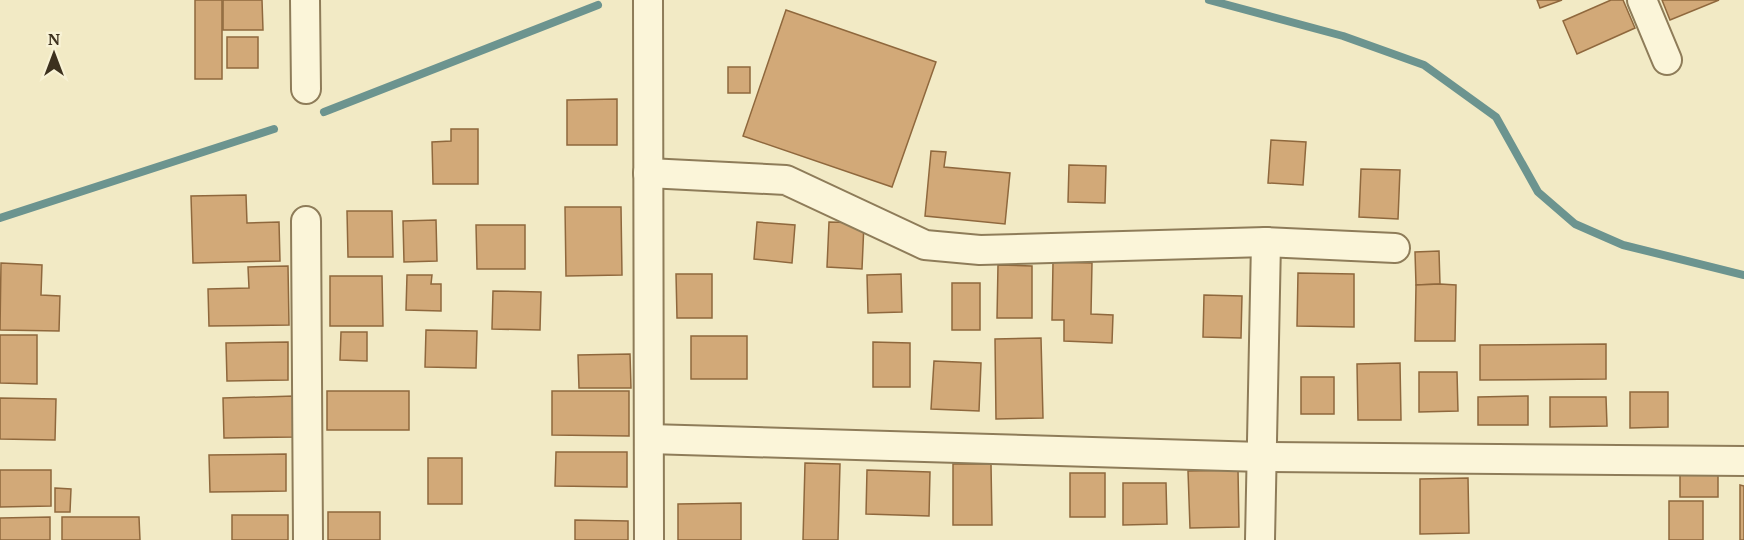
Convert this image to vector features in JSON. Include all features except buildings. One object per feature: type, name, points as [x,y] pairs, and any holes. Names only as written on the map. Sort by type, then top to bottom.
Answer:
[{"type":"street","points":[[305,0],[306,89]]},
{"type":"street","points":[[648,0],[649,540]]},
{"type":"street","points":[[1642,0],[1667,60]]},
{"type":"street","points":[[648,173],[786,180],[925,245],[980,250],[1266,242],[1395,248]]},
{"type":"street","points":[[306,221],[308,540]]},
{"type":"street","points":[[1260,540],[1266,242]]},
{"type":"street","points":[[649,439],[1262,457],[1744,461]]},
{"type":"waterway","points":[[1209,0],[1343,36],[1424,65],[1496,117],[1538,192],[1575,224],[1623,245],[1744,275]]},
{"type":"waterway","points":[[324,112],[598,5]]},
{"type":"waterway","points":[[0,218],[274,129]]}]
